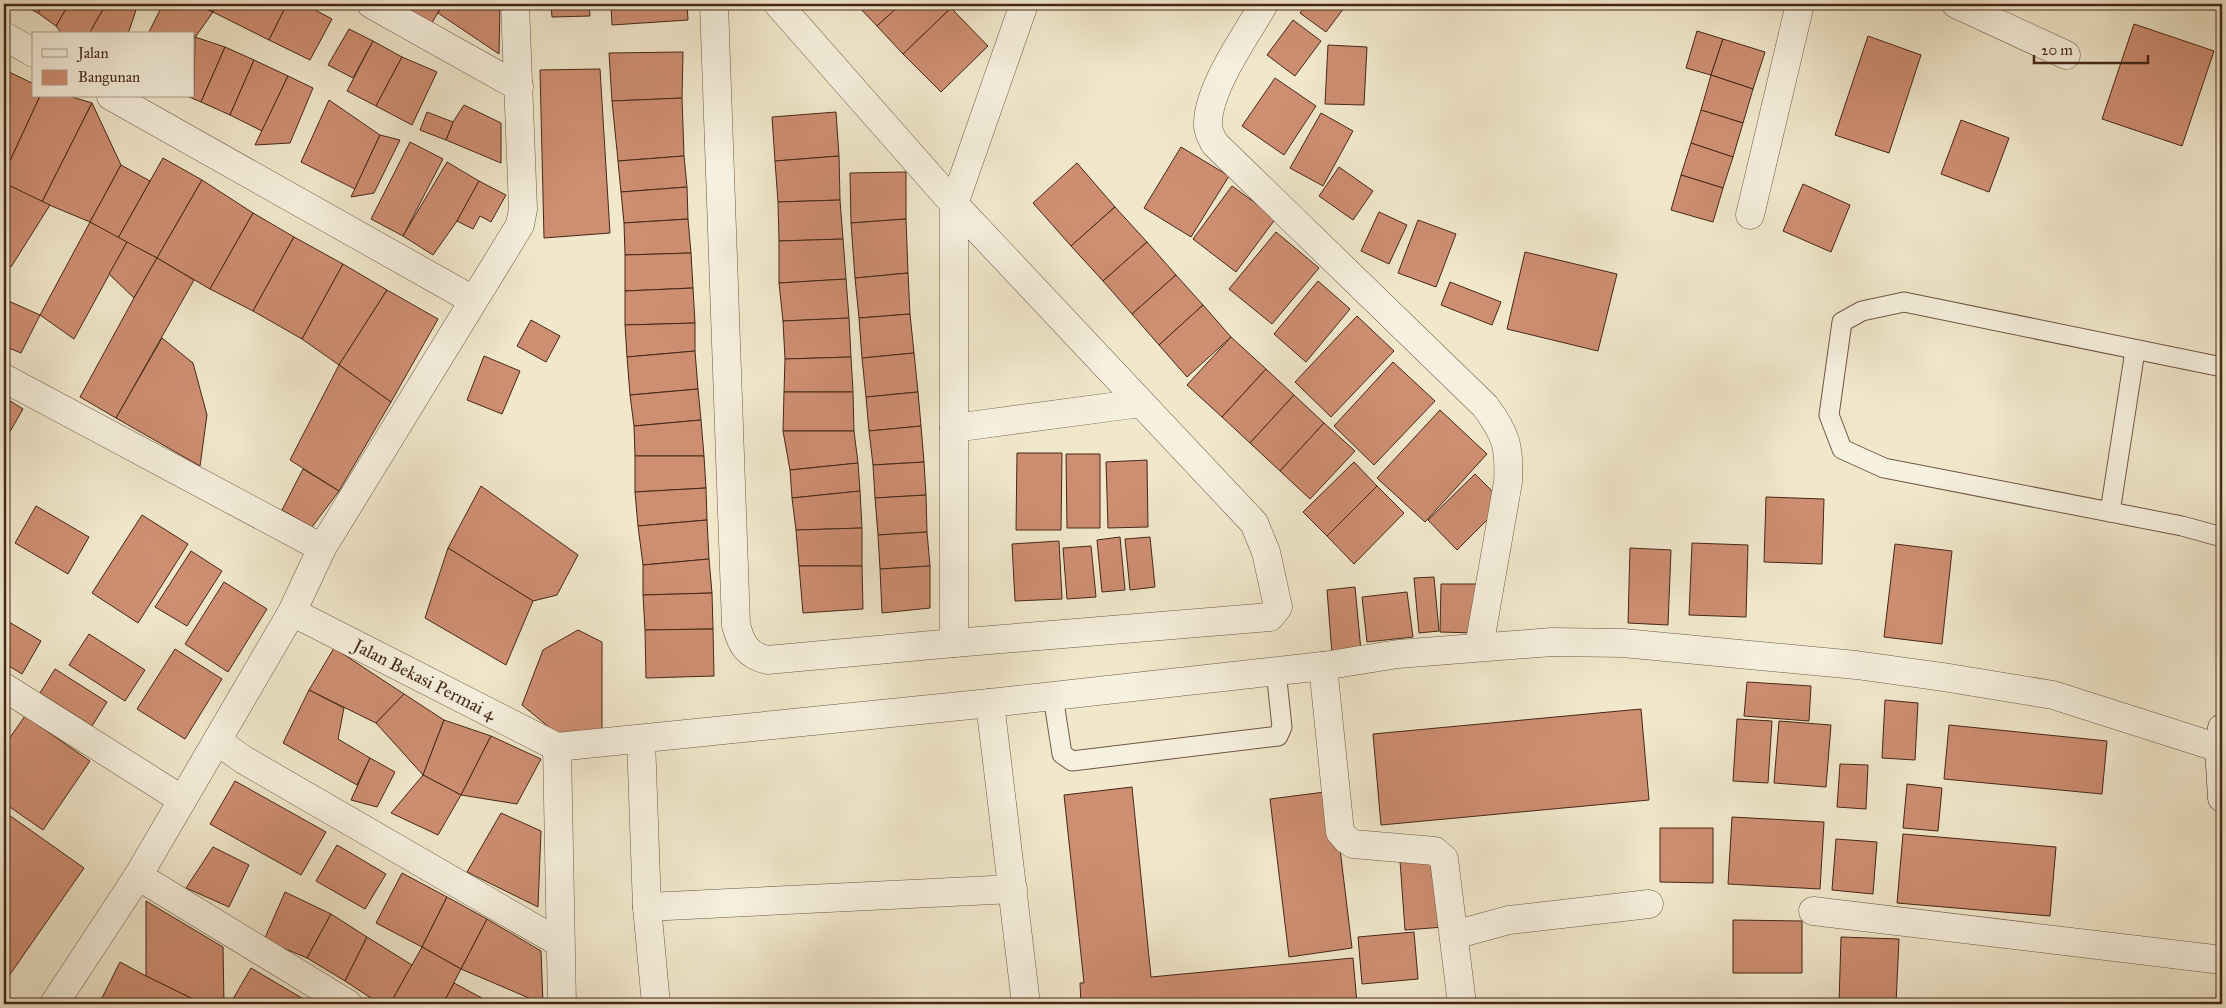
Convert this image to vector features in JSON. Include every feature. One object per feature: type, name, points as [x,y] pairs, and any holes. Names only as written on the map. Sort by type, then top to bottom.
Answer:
[{"type":"street","points":[[371,4],[519,86]]},
{"type":"street","points":[[54,1004],[138,876],[181,799],[292,612],[322,548],[523,217],[515,4]]},
{"type":"street","points":[[714,4],[736,625],[740,640],[746,650],[756,657],[767,660],[1270,617],[1275,614],[1278,608],[1266,552],[1254,523],[954,204],[778,4]]},
{"type":"street","points":[[954,643],[954,204],[1024,4]]},
{"type":"street","points":[[1264,4],[1218,85],[1209,109],[1207,124],[1210,134],[1216,144],[1485,406],[1499,425],[1510,456],[1508,482],[1479,647]]},
{"type":"street","points":[[1750,215],[1800,4]]},
{"type":"street","points":[[1956,4],[2066,55]]},
{"type":"street","points":[[4,36],[32,52]]},
{"type":"street","points":[[115,98],[473,300]]},
{"type":"street","points":[[4,378],[322,548]]},
{"type":"street","points":[[954,428],[1141,402]]},
{"type":"street","name":"Jalan Bekasi Permai 4","points":[[292,612],[557,747]]},
{"type":"street","points":[[562,1004],[557,747],[990,703],[1323,666],[1398,654],[1552,642],[1623,643],[1866,666],[1943,676],[2053,695],[2221,738],[2222,798]]},
{"type":"street","points":[[1323,666],[1340,832],[1346,840],[1353,844],[1435,851],[1444,859],[1462,1004]]},
{"type":"street","points":[[4,687],[181,799]]},
{"type":"street","points":[[990,703],[1026,1004]]},
{"type":"street","points":[[641,739],[647,907],[656,1004]]},
{"type":"street","points":[[217,741],[244,760],[560,943]]},
{"type":"street","points":[[138,876],[348,1004]]},
{"type":"street","points":[[647,907],[1013,889]]},
{"type":"street","points":[[1454,935],[1509,920],[1649,904]]},
{"type":"street","points":[[1813,911],[2222,960]]},
{"type":"lane","points":[[2222,368],[1904,302],[1862,311],[1842,322],[1829,415],[1842,449],[1884,468],[2182,526],[2222,537]]},
{"type":"lane","points":[[2110,512],[2135,351]]},
{"type":"lane","points":[[1053,696],[1062,754],[1072,761],[1278,736],[1282,727],[1276,671]]},
{"type":"building","points":[[20,4],[43,4],[38,13]]},
{"type":"building","points":[[43,4],[69,4],[56,26],[38,13]]},
{"type":"building","points":[[69,4],[106,4],[90,32],[60,32],[56,26]]},
{"type":"building","points":[[106,4],[138,4],[129,32],[90,32]]},
{"type":"building","points":[[163,4],[195,4],[213,12],[195,38],[195,32],[149,32]]},
{"type":"building","points":[[195,4],[218,4],[213,12]]},
{"type":"building","points":[[218,4],[287,4],[269,40],[213,12]]},
{"type":"building","points":[[287,4],[304,4],[332,19],[310,60],[269,40]]},
{"type":"building","points":[[398,4],[443,4],[430,26]]},
{"type":"building","points":[[443,4],[500,4],[499,54],[438,13]]},
{"type":"building","points":[[551,4],[589,4],[590,16],[552,17]]},
{"type":"building","points":[[611,4],[687,4],[688,20],[612,25]]},
{"type":"building","points":[[856,4],[901,4],[877,26]]},
{"type":"building","points":[[901,4],[948,4],[951,8],[903,54],[877,26]]},
{"type":"building","points":[[1307,4],[1347,4],[1326,32],[1300,13]]},
{"type":"building","points":[[951,8],[988,46],[941,92],[903,54]]},
{"type":"building","points":[[1293,20],[1321,41],[1295,76],[1267,55]]},
{"type":"building","points":[[2134,24],[2214,51],[2182,146],[2102,119]]},
{"type":"building","points":[[349,29],[373,41],[353,78],[328,65]]},
{"type":"building","points":[[1697,31],[1723,39],[1711,75],[1686,68]]},
{"type":"building","points":[[1868,36],[1921,55],[1889,153],[1835,135]]},
{"type":"building","points":[[195,37],[225,47],[201,102],[192,98],[195,98]]},
{"type":"building","points":[[1723,39],[1765,52],[1753,89],[1711,75]]},
{"type":"building","points":[[373,41],[402,57],[376,106],[347,91]]},
{"type":"building","points":[[1328,45],[1367,47],[1364,105],[1325,104]]},
{"type":"building","points":[[225,47],[254,60],[230,115],[201,102]]},
{"type":"building","points":[[683,52],[682,98],[612,101],[609,53]]},
{"type":"building","points":[[402,57],[437,72],[412,125],[376,106]]},
{"type":"building","points":[[254,60],[288,76],[262,131],[230,115]]},
{"type":"building","points":[[600,69],[610,233],[544,238],[540,70]]},
{"type":"building","points":[[5,70],[32,83],[32,98],[39,98],[4,174]]},
{"type":"building","points":[[1711,75],[1753,89],[1743,123],[1701,110]]},
{"type":"building","points":[[288,76],[313,88],[290,143],[255,145]]},
{"type":"building","points":[[1275,78],[1316,106],[1284,155],[1242,126]]},
{"type":"building","points":[[39,98],[76,98],[92,103],[42,202],[4,183],[4,174]]},
{"type":"building","points":[[682,98],[684,156],[618,161],[612,101]]},
{"type":"building","points":[[329,100],[380,135],[355,189],[301,162]]},
{"type":"building","points":[[92,103],[121,165],[90,222],[42,202]]},
{"type":"building","points":[[464,105],[501,123],[501,163],[446,140],[453,122]]},
{"type":"building","points":[[1701,110],[1743,123],[1733,157],[1691,143]]},
{"type":"building","points":[[427,112],[453,122],[446,140],[420,130]]},
{"type":"building","points":[[836,112],[839,156],[775,161],[772,117]]},
{"type":"building","points":[[1321,113],[1353,131],[1323,186],[1290,168]]},
{"type":"building","points":[[1961,120],[2009,138],[1989,192],[1941,174]]},
{"type":"building","points":[[380,135],[400,140],[374,193],[351,197]]},
{"type":"building","points":[[410,142],[443,159],[403,236],[371,219]]},
{"type":"building","points":[[1691,143],[1733,157],[1723,188],[1681,175]]},
{"type":"building","points":[[1181,147],[1229,176],[1191,237],[1144,208]]},
{"type":"building","points":[[684,156],[687,187],[621,192],[618,161]]},
{"type":"building","points":[[839,156],[840,200],[778,202],[775,161]]},
{"type":"building","points":[[163,158],[202,180],[157,258],[118,238]]},
{"type":"building","points":[[447,162],[479,181],[457,221],[433,255],[403,236]]},
{"type":"building","points":[[1077,163],[1115,207],[1071,246],[1033,203]]},
{"type":"building","points":[[121,165],[150,181],[118,238],[90,222]]},
{"type":"building","points":[[1339,167],[1373,191],[1353,220],[1319,196]]},
{"type":"building","points":[[906,172],[906,219],[851,223],[850,173]]},
{"type":"building","points":[[1681,175],[1723,188],[1713,222],[1671,210]]},
{"type":"building","points":[[202,180],[253,213],[210,289],[157,258]]},
{"type":"building","points":[[479,181],[506,195],[491,222],[480,216],[473,229],[457,221]]},
{"type":"building","points":[[4,183],[50,205],[11,267],[4,264]]},
{"type":"building","points":[[1803,184],[1850,205],[1831,252],[1783,231]]},
{"type":"building","points":[[1232,186],[1276,218],[1236,272],[1193,239]]},
{"type":"building","points":[[687,187],[688,219],[624,223],[621,192]]},
{"type":"building","points":[[840,200],[843,239],[779,241],[778,202]]},
{"type":"building","points":[[1115,207],[1147,242],[1103,281],[1071,246]]},
{"type":"building","points":[[1379,212],[1407,225],[1389,264],[1361,251]]},
{"type":"building","points":[[253,213],[294,237],[253,311],[210,289]]},
{"type":"building","points":[[688,219],[691,253],[625,255],[624,223]]},
{"type":"building","points":[[906,219],[908,273],[855,278],[851,223]]},
{"type":"building","points":[[1418,220],[1456,234],[1436,287],[1398,273]]},
{"type":"building","points":[[90,222],[127,242],[74,339],[40,315]]},
{"type":"building","points":[[1276,232],[1319,268],[1272,324],[1229,289]]},
{"type":"building","points":[[294,237],[343,264],[302,339],[253,311]]},
{"type":"building","points":[[843,239],[846,279],[779,283],[779,241]]},
{"type":"building","points":[[127,242],[157,258],[134,298],[109,274]]},
{"type":"building","points":[[1147,242],[1176,275],[1132,314],[1103,281]]},
{"type":"building","points":[[1525,252],[1617,274],[1598,351],[1507,329]]},
{"type":"building","points":[[691,253],[693,288],[625,291],[625,255]]},
{"type":"building","points":[[157,258],[194,280],[116,418],[80,397]]},
{"type":"building","points":[[343,264],[387,290],[339,365],[302,339]]},
{"type":"building","points":[[908,273],[910,314],[859,318],[855,278]]},
{"type":"building","points":[[1176,275],[1203,305],[1159,345],[1132,314]]},
{"type":"building","points":[[846,279],[849,318],[783,321],[779,283]]},
{"type":"building","points":[[1318,281],[1350,309],[1306,362],[1274,334]]},
{"type":"building","points":[[1450,282],[1501,302],[1492,325],[1441,305]]},
{"type":"building","points":[[693,288],[695,323],[625,325],[625,291]]},
{"type":"building","points":[[387,290],[438,319],[391,402],[339,365]]},
{"type":"building","points":[[4,299],[40,315],[21,353],[4,346]]},
{"type":"building","points":[[1203,305],[1231,337],[1187,377],[1159,345]]},
{"type":"building","points":[[910,314],[914,353],[862,358],[859,318]]},
{"type":"building","points":[[1357,316],[1394,351],[1331,417],[1295,382]]},
{"type":"building","points":[[849,318],[851,357],[785,359],[783,321]]},
{"type":"building","points":[[531,320],[560,336],[546,362],[517,346]]},
{"type":"building","points":[[695,323],[695,351],[627,357],[625,325]]},
{"type":"building","points":[[1231,337],[1266,369],[1222,417],[1187,385]]},
{"type":"building","points":[[162,338],[193,363],[207,415],[200,466],[116,418]]},
{"type":"building","points":[[695,351],[698,389],[630,395],[627,357]]},
{"type":"building","points":[[914,353],[918,392],[866,397],[862,358]]},
{"type":"building","points":[[484,356],[520,371],[502,414],[467,400]]},
{"type":"building","points":[[851,357],[853,392],[784,392],[785,359]]},
{"type":"building","points":[[1393,362],[1435,401],[1374,465],[1334,426]]},
{"type":"building","points":[[339,365],[391,402],[339,491],[290,460]]},
{"type":"building","points":[[1266,369],[1294,395],[1250,443],[1222,417]]},
{"type":"building","points":[[698,389],[701,420],[634,426],[630,395]]},
{"type":"building","points":[[784,392],[853,392],[854,431],[783,431]]},
{"type":"building","points":[[918,392],[921,426],[869,431],[866,397]]},
{"type":"building","points":[[1294,395],[1324,423],[1280,471],[1250,443]]},
{"type":"building","points":[[4,397],[23,409],[4,442]]},
{"type":"building","points":[[1440,410],[1487,454],[1425,522],[1377,478]]},
{"type":"building","points":[[701,420],[704,456],[635,456],[634,426]]},
{"type":"building","points":[[1324,423],[1355,451],[1310,499],[1280,471]]},
{"type":"building","points":[[921,426],[924,462],[873,465],[869,431]]},
{"type":"building","points":[[783,431],[854,431],[858,463],[790,470]]},
{"type":"building","points":[[1017,453],[1062,453],[1061,530],[1016,530]]},
{"type":"building","points":[[1066,454],[1100,454],[1100,528],[1067,528]]},
{"type":"building","points":[[635,456],[704,456],[706,488],[635,492]]},
{"type":"building","points":[[1147,460],[1148,527],[1108,528],[1106,462]]},
{"type":"building","points":[[924,462],[926,495],[875,498],[873,465]]},
{"type":"building","points":[[1354,462],[1377,486],[1327,536],[1303,512]]},
{"type":"building","points":[[858,463],[860,491],[792,498],[790,470]]},
{"type":"building","points":[[303,469],[339,491],[312,527],[282,510]]},
{"type":"building","points":[[1475,474],[1504,503],[1457,550],[1428,520]]},
{"type":"building","points":[[481,486],[578,555],[557,595],[533,601],[448,548]]},
{"type":"building","points":[[1377,486],[1404,513],[1354,564],[1327,536]]},
{"type":"building","points":[[706,488],[707,520],[638,526],[635,492]]},
{"type":"building","points":[[860,491],[862,528],[796,530],[792,498]]},
{"type":"building","points":[[926,495],[927,532],[878,535],[875,498]]},
{"type":"building","points":[[1766,497],[1824,499],[1822,564],[1764,562]]},
{"type":"building","points":[[36,506],[89,537],[68,574],[15,543]]},
{"type":"building","points":[[142,515],[188,544],[138,623],[92,593]]},
{"type":"building","points":[[707,520],[709,559],[643,565],[638,526]]},
{"type":"building","points":[[862,528],[862,566],[799,566],[796,530]]},
{"type":"building","points":[[927,532],[930,566],[880,569],[878,535]]},
{"type":"building","points":[[1120,537],[1125,590],[1102,592],[1097,540]]},
{"type":"building","points":[[1150,537],[1155,587],[1130,590],[1125,539]]},
{"type":"building","points":[[1059,541],[1062,599],[1015,601],[1012,544]]},
{"type":"building","points":[[1692,543],[1748,545],[1746,617],[1689,615]]},
{"type":"building","points":[[1895,544],[1952,551],[1942,644],[1884,637]]},
{"type":"building","points":[[1091,546],[1096,597],[1067,599],[1063,548]]},
{"type":"building","points":[[448,548],[533,601],[506,665],[425,618]]},
{"type":"building","points":[[1630,548],[1671,550],[1668,625],[1628,623]]},
{"type":"building","points":[[191,551],[222,571],[187,626],[155,607]]},
{"type":"building","points":[[709,559],[712,593],[643,595],[643,565]]},
{"type":"building","points":[[799,566],[862,566],[863,609],[803,613]]},
{"type":"building","points":[[930,566],[930,608],[882,613],[880,569]]},
{"type":"building","points":[[1434,577],[1439,631],[1419,633],[1414,578]]},
{"type":"building","points":[[224,582],[267,609],[228,672],[185,644]]},
{"type":"building","points":[[1441,584],[1477,584],[1476,633],[1440,632]]},
{"type":"building","points":[[1355,587],[1361,651],[1332,654],[1327,590]]},
{"type":"building","points":[[1407,592],[1413,637],[1367,642],[1362,597]]},
{"type":"building","points":[[712,593],[713,629],[645,630],[643,595]]},
{"type":"building","points":[[4,619],[41,641],[22,674],[4,663]]},
{"type":"building","points":[[713,629],[714,676],[646,678],[645,630]]},
{"type":"building","points":[[578,630],[602,642],[602,734],[561,737],[522,705],[543,650]]},
{"type":"building","points":[[89,634],[145,670],[125,701],[69,665]]},
{"type":"building","points":[[334,648],[404,694],[376,723],[309,690]]},
{"type":"building","points":[[175,649],[222,679],[185,739],[137,709]]},
{"type":"building","points":[[55,669],[107,702],[92,726],[40,693]]},
{"type":"building","points":[[1747,682],[1811,686],[1809,721],[1744,716]]},
{"type":"building","points":[[309,690],[344,708],[338,739],[370,758],[357,785],[283,743]]},
{"type":"building","points":[[404,694],[444,720],[423,775],[376,723]]},
{"type":"building","points":[[1885,700],[1918,703],[1915,760],[1882,758]]},
{"type":"building","points":[[1641,709],[1649,800],[1381,825],[1373,734]]},
{"type":"building","points":[[25,716],[90,761],[43,830],[4,803],[4,746]]},
{"type":"building","points":[[1737,719],[1772,721],[1768,783],[1733,781]]},
{"type":"building","points":[[444,720],[491,736],[461,795],[423,775]]},
{"type":"building","points":[[1779,721],[1831,725],[1826,787],[1774,783]]},
{"type":"building","points":[[1949,725],[2107,741],[2102,794],[1944,779]]},
{"type":"building","points":[[491,736],[541,759],[517,804],[461,795]]},
{"type":"building","points":[[370,758],[395,772],[377,807],[351,800]]},
{"type":"building","points":[[1840,764],[1868,765],[1866,809],[1837,807]]},
{"type":"building","points":[[423,775],[461,795],[438,835],[391,813]]},
{"type":"building","points":[[235,781],[326,832],[301,875],[210,824]]},
{"type":"building","points":[[1907,784],[1942,788],[1938,831],[1903,828]]},
{"type":"building","points":[[1132,787],[1151,977],[1353,958],[1357,1004],[1081,1004],[1080,983],[1084,983],[1064,795]]},
{"type":"building","points":[[1333,791],[1352,948],[1289,957],[1270,799]]},
{"type":"building","points":[[501,813],[541,831],[538,907],[467,872]]},
{"type":"building","points":[[9,815],[84,868],[4,983],[4,822]]},
{"type":"building","points":[[1732,817],[1824,822],[1820,889],[1728,884]]},
{"type":"building","points":[[1660,828],[1713,828],[1713,883],[1660,882]]},
{"type":"building","points":[[1903,834],[2056,847],[2050,916],[1897,903]]},
{"type":"building","points":[[1836,839],[1877,842],[1873,894],[1832,890]]},
{"type":"building","points":[[337,845],[386,874],[365,909],[316,881]]},
{"type":"building","points":[[213,847],[249,865],[229,907],[186,888]]},
{"type":"building","points":[[1439,858],[1444,927],[1405,930],[1400,861]]},
{"type":"building","points":[[402,873],[447,897],[422,947],[376,923]]},
{"type":"building","points":[[285,892],[331,914],[307,958],[264,940]]},
{"type":"building","points":[[447,897],[487,919],[461,969],[422,947]]},
{"type":"building","points":[[146,901],[223,947],[224,1004],[203,1004],[146,976]]},
{"type":"building","points":[[331,914],[367,937],[345,981],[307,958]]},
{"type":"building","points":[[487,919],[541,951],[543,1004],[461,969]]},
{"type":"building","points":[[1733,920],[1802,921],[1802,973],[1733,973]]},
{"type":"building","points":[[1414,932],[1418,979],[1362,984],[1358,937]]},
{"type":"building","points":[[367,937],[412,965],[390,1004],[380,1004],[345,981]]},
{"type":"building","points":[[1841,937],[1899,939],[1896,1004],[1839,1004]]},
{"type":"building","points":[[422,947],[461,969],[443,1004],[390,1004]]},
{"type":"building","points":[[120,962],[146,976],[203,1004],[99,1004]]},
{"type":"building","points":[[251,968],[312,1004],[230,1004]]},
{"type":"building","points":[[454,983],[493,1004],[443,1004]]}]
